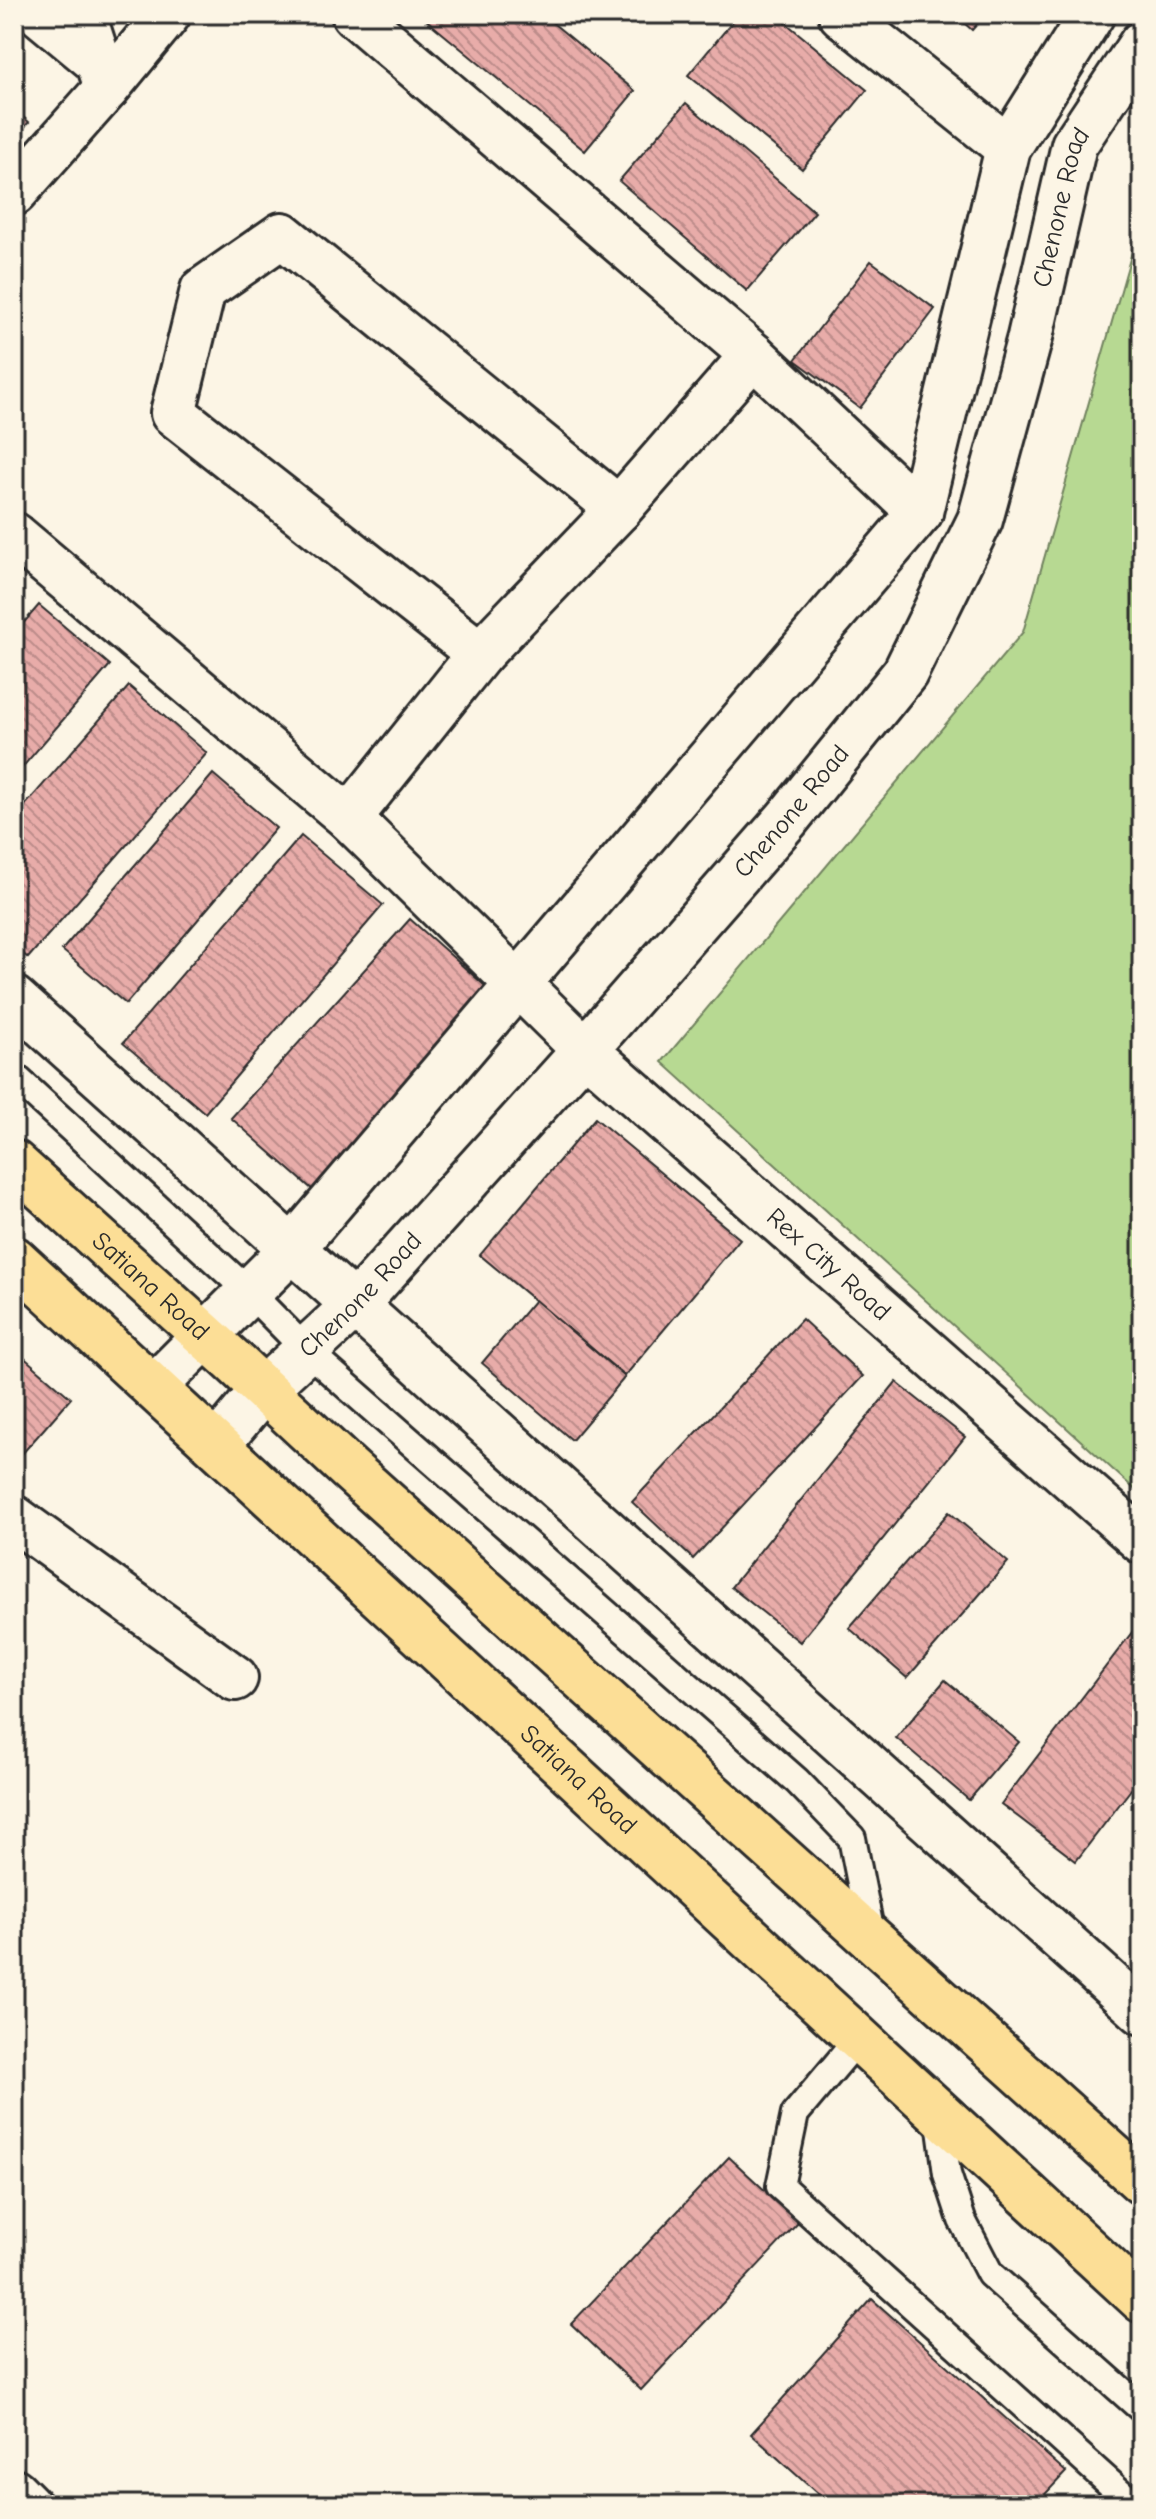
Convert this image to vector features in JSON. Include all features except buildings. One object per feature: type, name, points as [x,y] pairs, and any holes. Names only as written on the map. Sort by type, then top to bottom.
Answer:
[{"type":"main road","name":"Satiana Road","points":[[14,1163],[1142,2182]]},
{"type":"main road","name":"Satiana Road","points":[[14,1259],[1142,2300]]},
{"type":"street","points":[[40,14],[102,75]]},
{"type":"street","points":[[83,14],[102,75]]},
{"type":"street","points":[[14,193],[102,75],[168,14]]},
{"type":"street","points":[[354,14],[753,355],[920,512]]},
{"type":"street","points":[[841,14],[1008,148]]},
{"type":"street","points":[[154,1387],[292,1249],[920,512],[1008,148],[1092,14]]},
{"type":"street","name":"Chenone Road","points":[[217,1445],[263,1390],[356,1304],[585,1050],[787,819],[905,673],[980,520],[1030,337],[1074,145],[1142,43]]},
{"type":"street","points":[[480,654],[173,413],[203,290],[282,235],[619,509]]},
{"type":"street","points":[[349,818],[480,654],[619,509],[753,355]]},
{"type":"street","name":"Rex City Road","points":[[14,535],[349,818],[585,1050],[1142,1541]]},
{"type":"street","points":[[14,999],[1142,2012]]},
{"type":"street","points":[[14,1518],[235,1678]]},
{"type":"street","points":[[14,2491],[28,2505]]},
{"type":"lane","points":[[14,1076],[249,1292],[306,1350],[797,1781],[852,1838],[873,1940]]},
{"type":"lane","points":[[859,2038],[795,2114],[780,2186],[1134,2505]]},
{"type":"lane","points":[[939,2113],[947,2174],[962,2220],[990,2274],[1142,2409]]},
{"type":"green space","points":[[1142,217],[1142,1496],[662,1062],[1023,632]]}]
